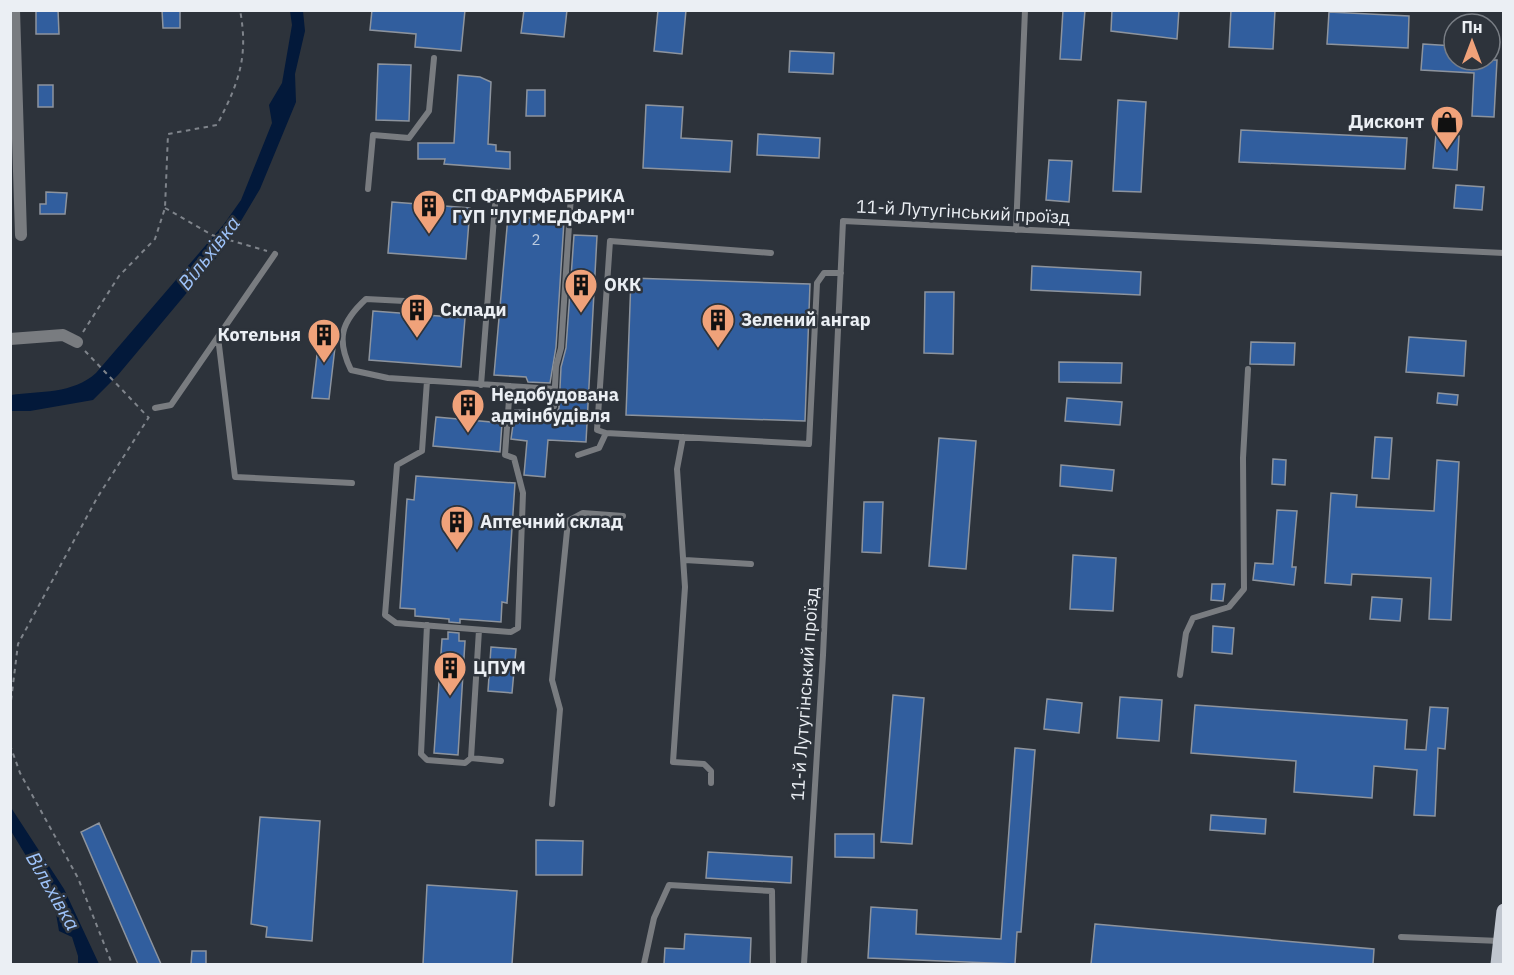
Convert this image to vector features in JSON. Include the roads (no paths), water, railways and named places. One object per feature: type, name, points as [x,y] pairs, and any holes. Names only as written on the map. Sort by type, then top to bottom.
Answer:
[{"type":"main road","points":[[1498,964],[1503,911]]},
{"type":"street","points":[[14,10],[21,235]]},
{"type":"street","points":[[10,339],[63,336],[77,342]]},
{"type":"lane","points":[[1016,230],[1025,10]]},
{"type":"lane","points":[[368,189],[373,135],[409,138],[429,111],[434,58]]},
{"type":"lane","points":[[481,385],[496,192]]},
{"type":"lane","points":[[554,406],[556,366],[561,348],[571,195]]},
{"type":"lane","name":"11-й Лутугінський проїзд","points":[[804,964],[824,655],[843,221],[1503,253]]},
{"type":"lane","points":[[771,253],[610,241],[597,430],[606,433],[809,444],[818,283],[824,273],[841,273]]},
{"type":"lane","points":[[155,408],[171,405],[275,254]]},
{"type":"lane","points":[[424,302],[366,299],[353,311],[342,332],[343,354],[351,370],[388,378],[555,389]]},
{"type":"lane","points":[[218,337],[235,477],[352,483]]},
{"type":"lane","points":[[1180,675],[1186,633],[1193,618],[1229,607],[1244,590],[1243,458],[1248,369]]},
{"type":"lane","points":[[427,381],[422,451],[397,465],[385,615],[396,623],[511,632],[518,628],[523,493],[514,458],[506,455],[510,386]]},
{"type":"lane","points":[[578,455],[599,448],[606,433]]},
{"type":"lane","points":[[683,437],[677,469],[685,560],[673,762],[704,764],[711,771],[711,783]]},
{"type":"lane","points":[[552,804],[560,710],[552,680],[568,521],[584,513],[623,516]]},
{"type":"lane","points":[[685,560],[751,564]]},
{"type":"lane","points":[[427,626],[421,754],[427,760],[465,763],[471,758],[501,760]]},
{"type":"lane","points":[[471,758],[479,630]]},
{"type":"lane","points":[[644,964],[654,918],[669,885],[772,891],[773,964]]},
{"type":"lane","points":[[1401,937],[1501,941]]},
{"type":"water","name":"Вільхівка","points":[[290,11],[303,11],[305,31],[295,74],[296,102],[260,189],[226,246],[118,375],[93,400],[30,411],[11,411],[11,395],[67,388],[87,380],[96,373],[224,224],[241,200],[272,123],[269,105],[282,83],[292,25]]},
{"type":"water","name":"Вільхівка","points":[[10,806],[64,889],[99,964],[78,964],[72,937],[59,931],[54,902],[11,831]]},
{"type":"place","name":"Дисконт","points":[[1447,151]]},
{"type":"place","name":"СП ФАРМФАБРИКА ГУП \"ЛУГМЕДФАРМ\"","points":[[429,235]]},
{"type":"place","name":"ОКК","points":[[581,314]]},
{"type":"place","name":"Склади","points":[[417,339]]},
{"type":"place","name":"Зелений ангар","points":[[718,349]]},
{"type":"place","name":"Котельня","points":[[324,364]]},
{"type":"place","name":"Недобудована адмінбудівля","points":[[468,434]]},
{"type":"place","name":"Аптечний склад","points":[[457,551]]},
{"type":"place","name":"ЦПУМ","points":[[450,697]]}]
